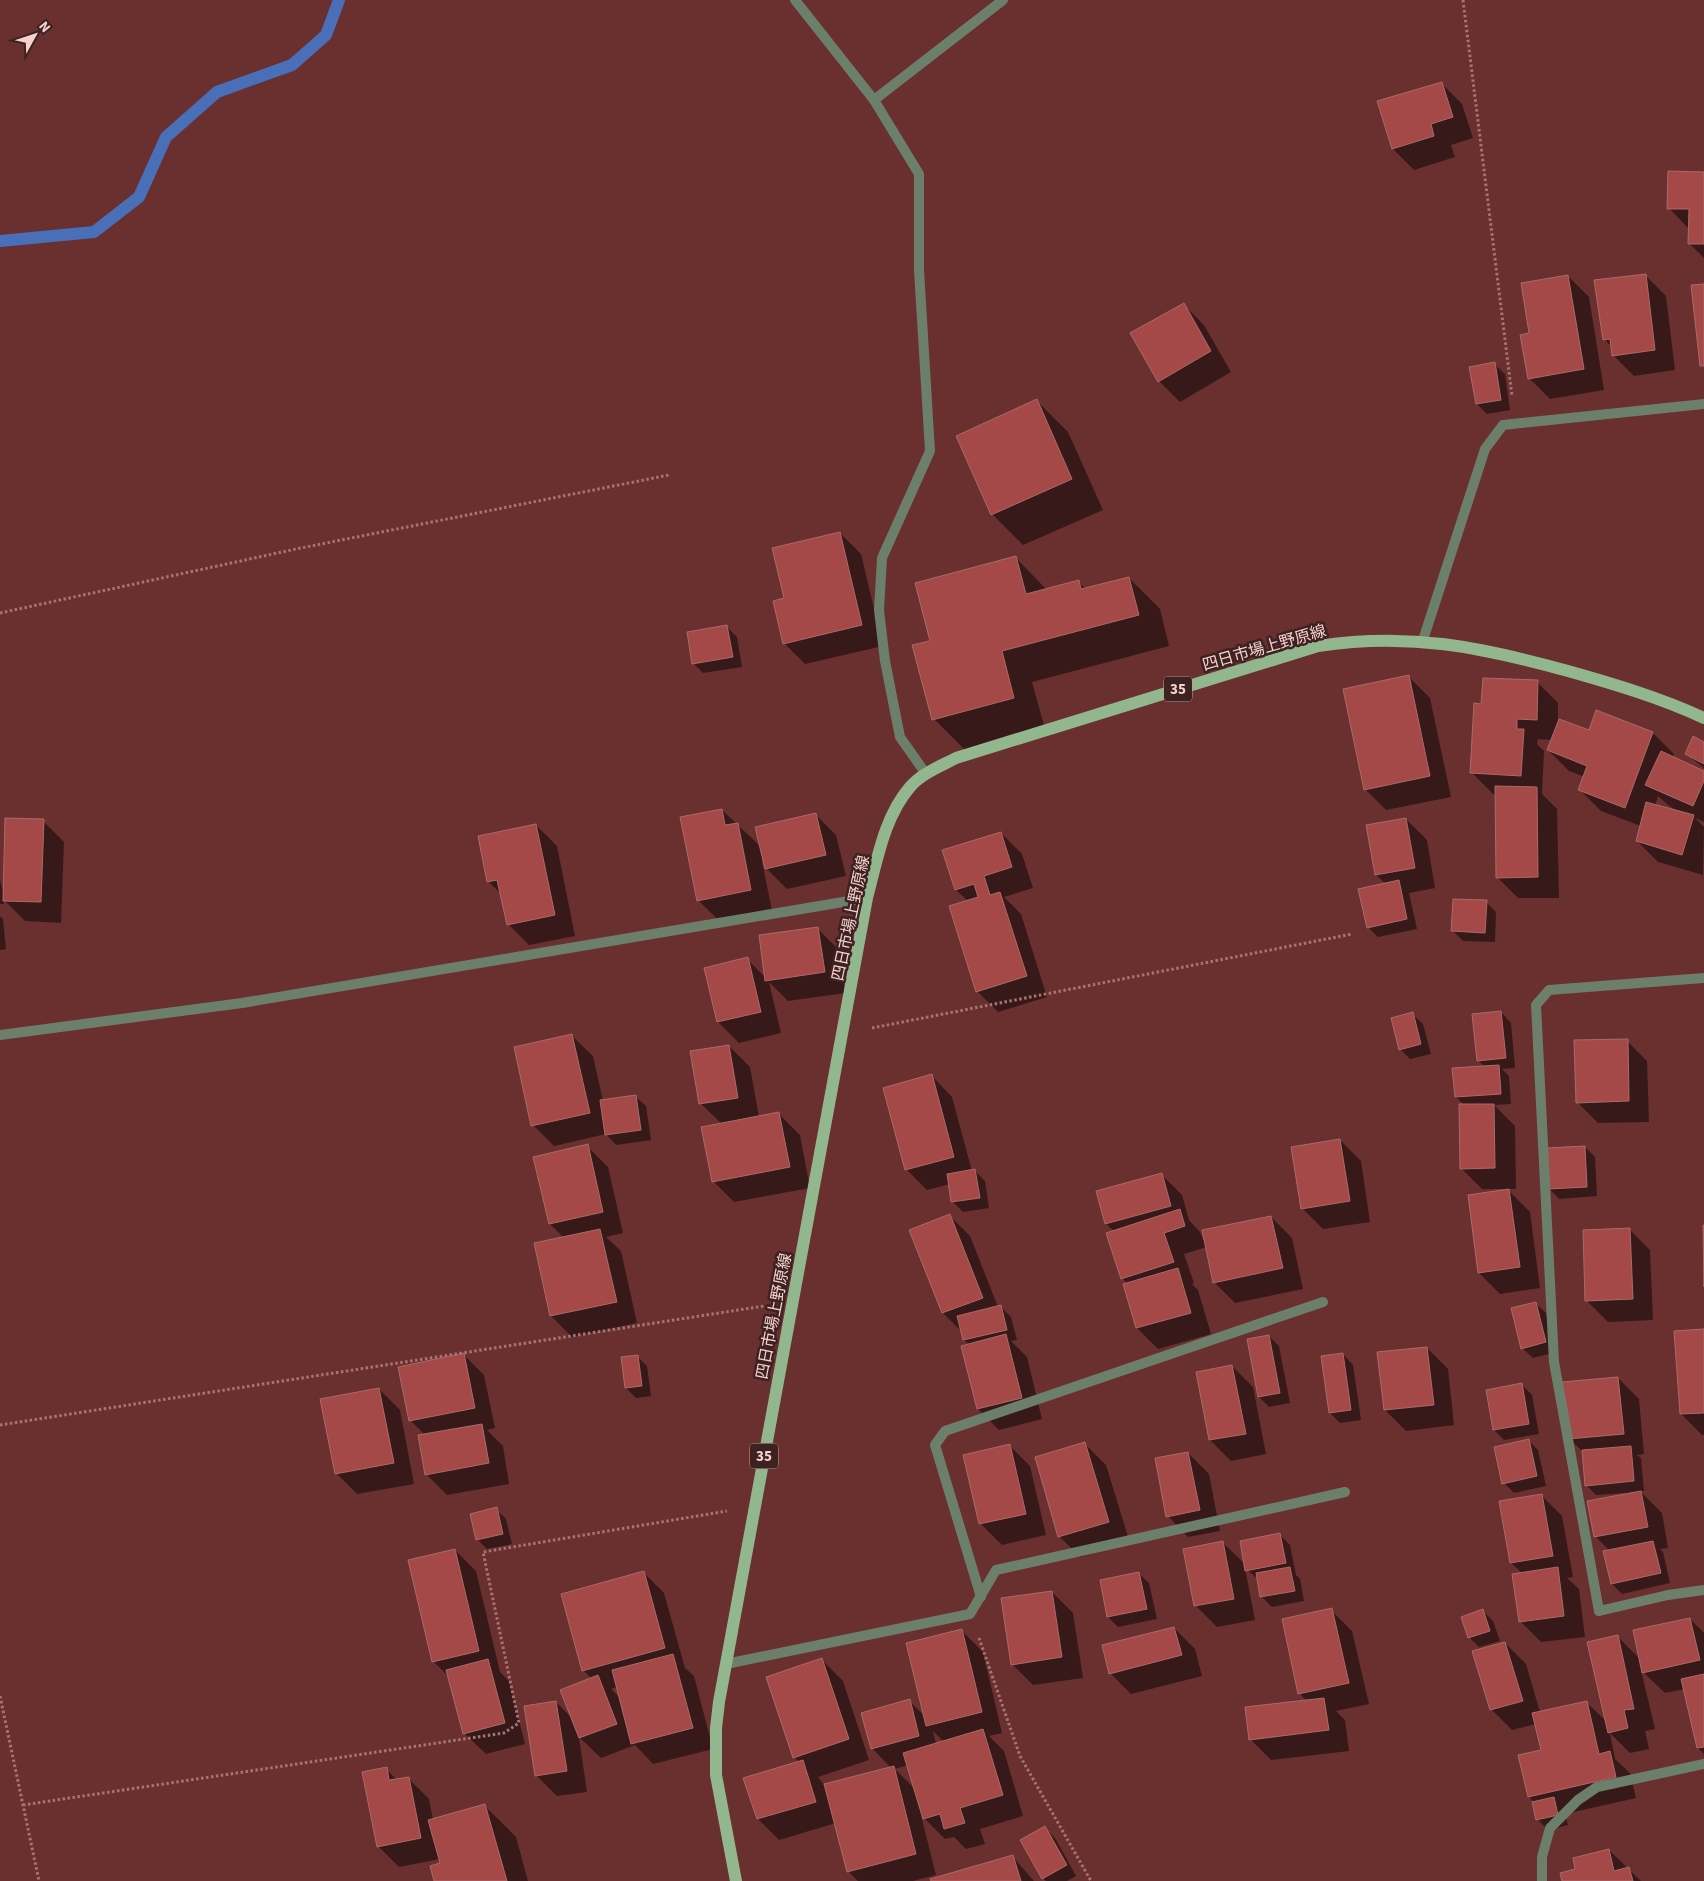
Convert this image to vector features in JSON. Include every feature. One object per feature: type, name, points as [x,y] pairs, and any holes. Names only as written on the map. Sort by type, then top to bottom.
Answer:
[{"type":"main road","name":"四日市場上野原線","points":[[736,1881],[716,1776],[716,1728],[726,1664],[792,1302],[844,1033],[867,898],[888,824],[910,787],[926,774],[956,758],[1318,646],[1373,639],[1423,640],[1471,647],[1586,676],[1648,696],[1704,718]]},
{"type":"street","points":[[795,0],[874,100],[919,174],[919,270],[930,451],[882,558],[879,610],[885,661],[900,737],[926,774]]},
{"type":"street","points":[[874,100],[1003,0]]},
{"type":"street","points":[[1423,640],[1484,448],[1503,425],[1704,404]]},
{"type":"street","points":[[0,1035],[242,1003],[867,898]]},
{"type":"street","points":[[1704,978],[1549,990],[1536,1005],[1554,1362],[1599,1611],[1668,1595],[1704,1590]]},
{"type":"street","points":[[980,1597],[935,1445],[945,1431],[1323,1302]]},
{"type":"street","points":[[726,1664],[970,1614],[996,1570],[1345,1492]]},
{"type":"street","points":[[1542,1881],[1542,1857],[1550,1828],[1578,1800],[1598,1787],[1704,1764]]},
{"type":"path","points":[[1463,0],[1515,424]]},
{"type":"path","points":[[0,613],[296,550],[669,475]]},
{"type":"path","points":[[844,1033],[1352,934]]},
{"type":"path","points":[[0,1425],[792,1302]]},
{"type":"path","points":[[23,1804],[504,1733],[520,1723],[483,1552],[754,1506]]},
{"type":"path","points":[[970,1614],[1020,1756],[1092,1881]]},
{"type":"path","points":[[0,1696],[39,1881]]},
{"type":"building","points":[[1442,82],[1453,117],[1431,124],[1434,136],[1392,149],[1377,101]]},
{"type":"building","points":[[1668,171],[1704,172],[1704,244],[1688,244],[1689,209],[1667,209]]},
{"type":"building","points":[[1646,274],[1655,350],[1612,356],[1610,339],[1603,340],[1594,280]]},
{"type":"building","points":[[1568,275],[1584,369],[1528,379],[1520,335],[1529,333],[1521,283]]},
{"type":"building","points":[[1704,284],[1704,366],[1700,366],[1691,285]]},
{"type":"building","points":[[1184,303],[1211,351],[1158,382],[1130,333]]},
{"type":"building","points":[[1495,362],[1501,400],[1476,404],[1469,367]]},
{"type":"building","points":[[1037,399],[1072,479],[991,515],[956,436]]},
{"type":"building","points":[[840,532],[862,625],[783,644],[773,601],[784,598],[772,548]]},
{"type":"building","points":[[1016,556],[1026,594],[1079,580],[1081,589],[1129,577],[1139,615],[1002,651],[1014,698],[932,720],[912,645],[930,641],[915,583]]},
{"type":"building","points":[[727,625],[733,657],[692,664],[687,632]]},
{"type":"building","points":[[1409,675],[1430,776],[1364,790],[1343,689]]},
{"type":"building","points":[[1483,678],[1538,680],[1537,720],[1517,719],[1517,729],[1524,729],[1521,776],[1470,773],[1474,703],[1481,704]]},
{"type":"building","points":[[1596,710],[1653,732],[1625,808],[1578,790],[1587,766],[1547,750],[1559,719],[1589,730]]},
{"type":"building","points":[[1693,736],[1704,742],[1704,764],[1685,754]]},
{"type":"building","points":[[1661,751],[1704,771],[1704,781],[1693,806],[1645,785]]},
{"type":"building","points":[[1495,786],[1537,787],[1538,877],[1496,878]]},
{"type":"building","points":[[1646,802],[1694,815],[1682,855],[1636,841]]},
{"type":"building","points":[[722,809],[725,825],[738,823],[751,890],[697,901],[680,817]]},
{"type":"building","points":[[816,813],[826,855],[765,869],[755,827]]},
{"type":"building","points":[[5,818],[44,819],[41,902],[3,901]]},
{"type":"building","points":[[1406,818],[1415,868],[1375,875],[1366,825]]},
{"type":"building","points":[[536,824],[555,915],[507,925],[497,880],[487,882],[478,836]]},
{"type":"building","points":[[1001,832],[1012,867],[984,876],[990,895],[1000,892],[1027,976],[976,992],[949,906],[978,897],[974,884],[955,890],[942,850]]},
{"type":"building","points":[[1399,880],[1407,919],[1367,928],[1358,889]]},
{"type":"building","points":[[1453,899],[1487,900],[1485,933],[1451,931]]},
{"type":"building","points":[[818,927],[825,972],[765,981],[759,935]]},
{"type":"building","points":[[748,957],[761,1012],[717,1022],[704,968]]},
{"type":"building","points":[[1501,1011],[1506,1058],[1477,1061],[1472,1014]]},
{"type":"building","points":[[1413,1012],[1421,1044],[1399,1050],[1391,1018]]},
{"type":"building","points":[[572,1034],[590,1113],[531,1126],[514,1047]]},
{"type":"building","points":[[1628,1039],[1629,1101],[1576,1103],[1574,1040]]},
{"type":"building","points":[[729,1045],[738,1098],[699,1104],[690,1051]]},
{"type":"building","points":[[1499,1065],[1501,1094],[1455,1097],[1452,1068]]},
{"type":"building","points":[[932,1074],[954,1157],[905,1170],[883,1088]]},
{"type":"building","points":[[636,1095],[641,1130],[605,1135],[600,1100]]},
{"type":"building","points":[[1459,1104],[1494,1104],[1495,1168],[1460,1169]]},
{"type":"building","points":[[779,1112],[790,1167],[712,1182],[701,1127]]},
{"type":"building","points":[[1340,1139],[1350,1201],[1301,1209],[1291,1147]]},
{"type":"building","points":[[588,1144],[603,1212],[549,1224],[533,1157]]},
{"type":"building","points":[[1585,1146],[1587,1187],[1548,1189],[1546,1148]]},
{"type":"building","points":[[975,1169],[980,1198],[951,1202],[947,1174]]},
{"type":"building","points":[[1162,1173],[1171,1206],[1105,1224],[1096,1191]]},
{"type":"building","points":[[1509,1189],[1520,1267],[1478,1273],[1468,1195]]},
{"type":"building","points":[[1180,1209],[1185,1226],[1164,1233],[1174,1262],[1121,1279],[1106,1233]]},
{"type":"building","points":[[950,1214],[983,1298],[942,1313],[909,1230]]},
{"type":"building","points":[[1271,1216],[1283,1268],[1213,1283],[1202,1230]]},
{"type":"building","points":[[1703,1225],[1704,1225],[1704,1287]]},
{"type":"building","points":[[1630,1228],[1633,1299],[1585,1301],[1583,1230]]},
{"type":"building","points":[[600,1229],[617,1302],[550,1316],[534,1243]]},
{"type":"building","points":[[1178,1268],[1191,1313],[1136,1328],[1123,1284]]},
{"type":"building","points":[[1536,1302],[1546,1342],[1521,1349],[1511,1308]]},
{"type":"building","points":[[1001,1305],[1007,1330],[963,1340],[957,1316]]},
{"type":"building","points":[[1704,1329],[1704,1413],[1680,1414],[1674,1331]]},
{"type":"building","points":[[1006,1334],[1022,1398],[977,1409],[961,1346]]},
{"type":"building","points":[[1269,1335],[1280,1393],[1258,1397],[1247,1339]]},
{"type":"building","points":[[1427,1347],[1434,1405],[1384,1410],[1377,1352]]},
{"type":"building","points":[[464,1353],[475,1408],[409,1421],[398,1367]]},
{"type":"building","points":[[1343,1353],[1351,1410],[1329,1413],[1321,1356]]},
{"type":"building","points":[[638,1355],[642,1386],[625,1388],[621,1357]]},
{"type":"building","points":[[1232,1365],[1246,1434],[1209,1440],[1196,1372]]},
{"type":"building","points":[[1618,1377],[1624,1434],[1568,1439],[1562,1382]]},
{"type":"building","points":[[1522,1383],[1529,1424],[1493,1430],[1486,1390]]},
{"type":"building","points":[[379,1388],[394,1463],[335,1474],[320,1399]]},
{"type":"building","points":[[482,1424],[489,1463],[425,1475],[418,1435]]},
{"type":"building","points":[[1529,1439],[1537,1476],[1502,1484],[1494,1447]]},
{"type":"building","points":[[1085,1442],[1109,1522],[1058,1537],[1035,1457]]},
{"type":"building","points":[[1010,1444],[1026,1514],[979,1524],[963,1455]]},
{"type":"building","points":[[1631,1446],[1634,1481],[1585,1486],[1582,1450]]},
{"type":"building","points":[[1188,1452],[1200,1510],[1166,1517],[1155,1458]]},
{"type":"building","points":[[1641,1491],[1648,1527],[1594,1537],[1587,1501]]},
{"type":"building","points":[[1542,1494],[1553,1556],[1510,1563],[1499,1501]]},
{"type":"building","points":[[497,1507],[503,1534],[476,1540],[470,1514]]},
{"type":"building","points":[[1280,1533],[1286,1563],[1245,1571],[1240,1541]]},
{"type":"building","points":[[1223,1541],[1234,1599],[1194,1606],[1183,1549]]},
{"type":"building","points":[[1653,1541],[1661,1573],[1611,1584],[1603,1551]]},
{"type":"building","points":[[455,1549],[479,1651],[432,1662],[408,1560]]},
{"type":"building","points":[[1290,1567],[1295,1591],[1260,1597],[1256,1573]]},
{"type":"building","points":[[1558,1567],[1564,1616],[1519,1622],[1512,1574]]},
{"type":"building","points":[[644,1571],[665,1648],[582,1671],[561,1594]]},
{"type":"building","points":[[1139,1572],[1147,1609],[1107,1617],[1100,1580]]},
{"type":"building","points":[[1052,1591],[1062,1657],[1011,1665],[1001,1598]]},
{"type":"building","points":[[1332,1608],[1349,1683],[1298,1694],[1282,1619]]},
{"type":"building","points":[[1483,1609],[1490,1631],[1468,1638],[1461,1617]]},
{"type":"building","points":[[1690,1618],[1700,1660],[1642,1673],[1633,1630]]},
{"type":"building","points":[[1174,1627],[1182,1655],[1109,1674],[1102,1645]]},
{"type":"building","points":[[962,1629],[982,1712],[926,1726],[906,1643]]},
{"type":"building","points":[[1618,1635],[1634,1709],[1624,1710],[1628,1728],[1608,1733],[1587,1642]]},
{"type":"building","points":[[1505,1642],[1523,1701],[1490,1710],[1472,1651]]},
{"type":"building","points":[[673,1654],[693,1728],[631,1744],[612,1670]]},
{"type":"building","points":[[822,1658],[849,1739],[793,1758],[766,1677]]},
{"type":"building","points":[[488,1659],[505,1723],[463,1734],[446,1670]]},
{"type":"building","points":[[1704,1674],[1704,1747],[1697,1748],[1681,1679]]},
{"type":"building","points":[[598,1675],[617,1724],[579,1738],[560,1690]]},
{"type":"building","points":[[1324,1698],[1329,1730],[1249,1740],[1245,1707]]},
{"type":"building","points":[[910,1699],[919,1736],[871,1749],[861,1713]]},
{"type":"building","points":[[556,1701],[567,1771],[535,1776],[524,1706]]},
{"type":"building","points":[[1587,1701],[1599,1754],[1610,1751],[1616,1777],[1528,1797],[1518,1755],[1541,1750],[1532,1713]]},
{"type":"building","points":[[983,1729],[1003,1795],[960,1808],[965,1823],[944,1829],[940,1814],[923,1819],[903,1753]]},
{"type":"building","points":[[803,1760],[816,1802],[757,1819],[743,1778]]},
{"type":"building","points":[[894,1766],[916,1854],[847,1872],[824,1784]]},
{"type":"building","points":[[387,1767],[389,1780],[409,1777],[421,1838],[377,1847],[362,1772]]},
{"type":"building","points":[[1554,1797],[1558,1815],[1536,1820],[1532,1802]]},
{"type":"building","points":[[485,1804],[507,1881],[434,1881],[430,1866],[440,1863],[428,1820]]},
{"type":"building","points":[[1045,1826],[1067,1865],[1042,1879],[1020,1840]]},
{"type":"building","points":[[1609,1849],[1614,1871],[1629,1867],[1633,1881],[1562,1881],[1560,1873],[1575,1869],[1573,1858]]},
{"type":"building","points":[[1013,1855],[1021,1881],[931,1881],[930,1879]]},
{"type":"waterway","points":[[0,241],[94,232],[139,197],[166,137],[217,92],[292,65],[326,35],[339,0]]}]
